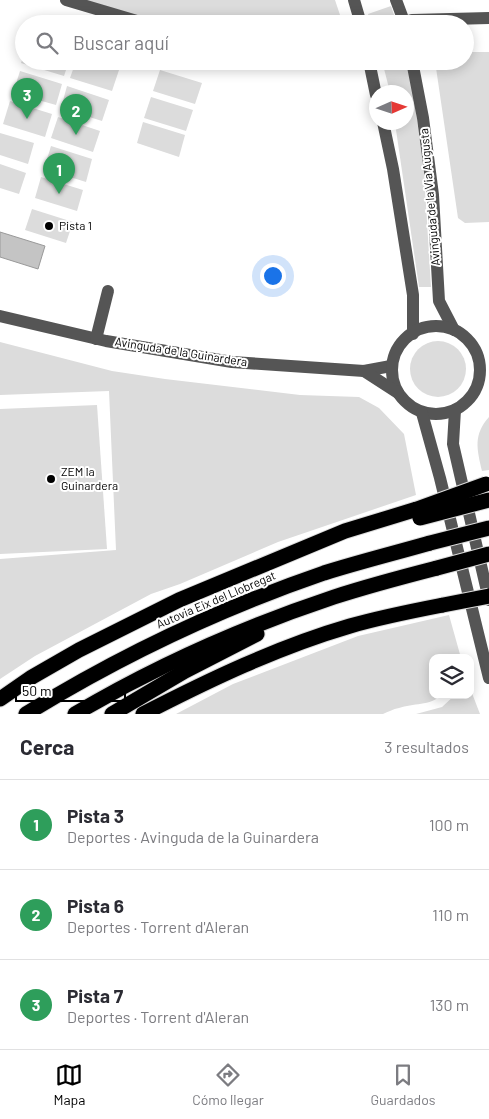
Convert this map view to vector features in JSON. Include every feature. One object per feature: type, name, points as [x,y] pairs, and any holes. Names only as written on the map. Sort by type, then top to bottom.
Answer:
[{"type":"highway","points":[[419,513],[488,484]]},
{"type":"highway","points":[[0,699],[55,664],[128,625],[204,589],[345,531],[419,513],[489,500]]},
{"type":"highway","name":"Autovia Eix del Llobregat","points":[[26,714],[140,649],[209,618],[326,573],[489,528]]},
{"type":"highway","points":[[75,714],[144,676],[208,646],[280,616],[436,568],[489,554]]},
{"type":"highway","points":[[143,714],[224,674],[303,642],[385,616],[489,598]]},
{"type":"highway","points":[[115,712],[185,671],[315,604]]},
{"type":"street","points":[[66,0],[117,15]]},
{"type":"street","points":[[354,0],[358,15]]},
{"type":"street","points":[[396,0],[402,15]]},
{"type":"street","points":[[474,18],[489,18]]},
{"type":"street","points":[[371,70],[374,85]]},
{"type":"street","name":"Avinguda de la Via Augusta","points":[[414,70],[423,118],[433,195],[439,301],[454,330]]},
{"type":"street","points":[[384,130],[413,294],[413,334]]},
{"type":"street","points":[[96,338],[108,291]]},
{"type":"street","name":"Avinguda de la Guinardera","points":[[0,316],[96,338],[232,362],[364,371],[392,366]]},
{"type":"street","points":[[430,326],[446,327],[454,330],[467,339],[477,354],[480,372],[476,389],[465,403],[454,410],[440,415],[422,413],[409,406],[398,393],[392,377],[392,366],[397,348],[413,334],[430,326]]},
{"type":"street","name":"Avinguda de la Guinardera","points":[[364,371],[398,393]]},
{"type":"street","points":[[454,410],[453,444],[489,598]]},
{"type":"street","points":[[422,413],[489,678]]},
{"type":"shaded area","points":[[66,0],[335,0],[340,15],[117,15]]},
{"type":"shaded area","points":[[391,6],[394,15],[368,15]]},
{"type":"shaded area","points":[[474,52],[489,52],[489,222],[465,223],[458,218],[436,70],[474,70]]},
{"type":"shaded area","points":[[44,70],[66,70],[64,76]]},
{"type":"shaded area","points":[[73,70],[119,70],[112,91],[70,78]]},
{"type":"shaded area","points":[[160,70],[202,83],[195,104],[153,91]]},
{"type":"shaded area","points":[[384,70],[409,70],[411,85],[388,85]]},
{"type":"shaded area","points":[[20,71],[62,84],[56,105],[13,93]]},
{"type":"shaded area","points":[[67,86],[109,100],[102,121],[61,108]]},
{"type":"shaded area","points":[[151,97],[193,110],[186,131],[144,118]]},
{"type":"shaded area","points":[[414,99],[424,173],[431,287],[419,287],[396,130],[414,130]]},
{"type":"shaded area","points":[[10,101],[52,114],[45,137],[3,124]]},
{"type":"shaded area","points":[[58,117],[100,131],[93,152],[51,138]]},
{"type":"shaded area","points":[[143,122],[185,135],[179,157],[137,143]]},
{"type":"shaded area","points":[[0,133],[34,143],[28,164],[0,155]]},
{"type":"shaded area","points":[[51,146],[92,159],[86,182],[44,169]]},
{"type":"shaded area","points":[[0,164],[26,173],[19,194],[0,188]]},
{"type":"shaded area","points":[[41,177],[83,190],[77,211],[35,198]]},
{"type":"shaded area","name":"Pista 1","points":[[32,209],[73,222],[66,243],[25,230]]},
{"type":"shaded area","points":[[438,341],[449,343],[458,349],[464,358],[466,369],[464,380],[458,389],[449,395],[438,397],[427,395],[418,389],[412,380],[410,369],[412,358],[418,349],[427,343]]},
{"type":"shaded area","points":[[0,342],[112,371],[300,395],[359,397],[379,408],[404,434],[416,495],[278,542],[180,584],[151,594],[35,656],[0,679],[0,559],[116,550],[109,391],[0,395]]},
{"type":"shaded area","name":"ZEM la Guinardera","points":[[97,405],[107,549],[0,554],[0,409]]},
{"type":"shaded area","points":[[489,417],[489,470],[482,471],[478,436]]},
{"type":"shaded area","points":[[449,615],[460,654],[429,654],[429,699],[437,699],[427,703],[404,706],[383,714],[176,714],[233,684],[358,636]]},
{"type":"shaded area","points":[[474,698],[480,714],[416,714],[442,707],[451,699]]},
{"type":"building","points":[[0,232],[45,246],[38,269],[0,257]]},
{"type":"place","name":"Pista 7","points":[[27,119]]},
{"type":"place","name":"Pista 6","points":[[76,135]]},
{"type":"place","name":"Pista 3","points":[[59,194]]},
{"type":"place","name":"Pista 1","points":[[49,226]]},
{"type":"place","name":"ZEM la Guinardera","points":[[51,479]]}]
